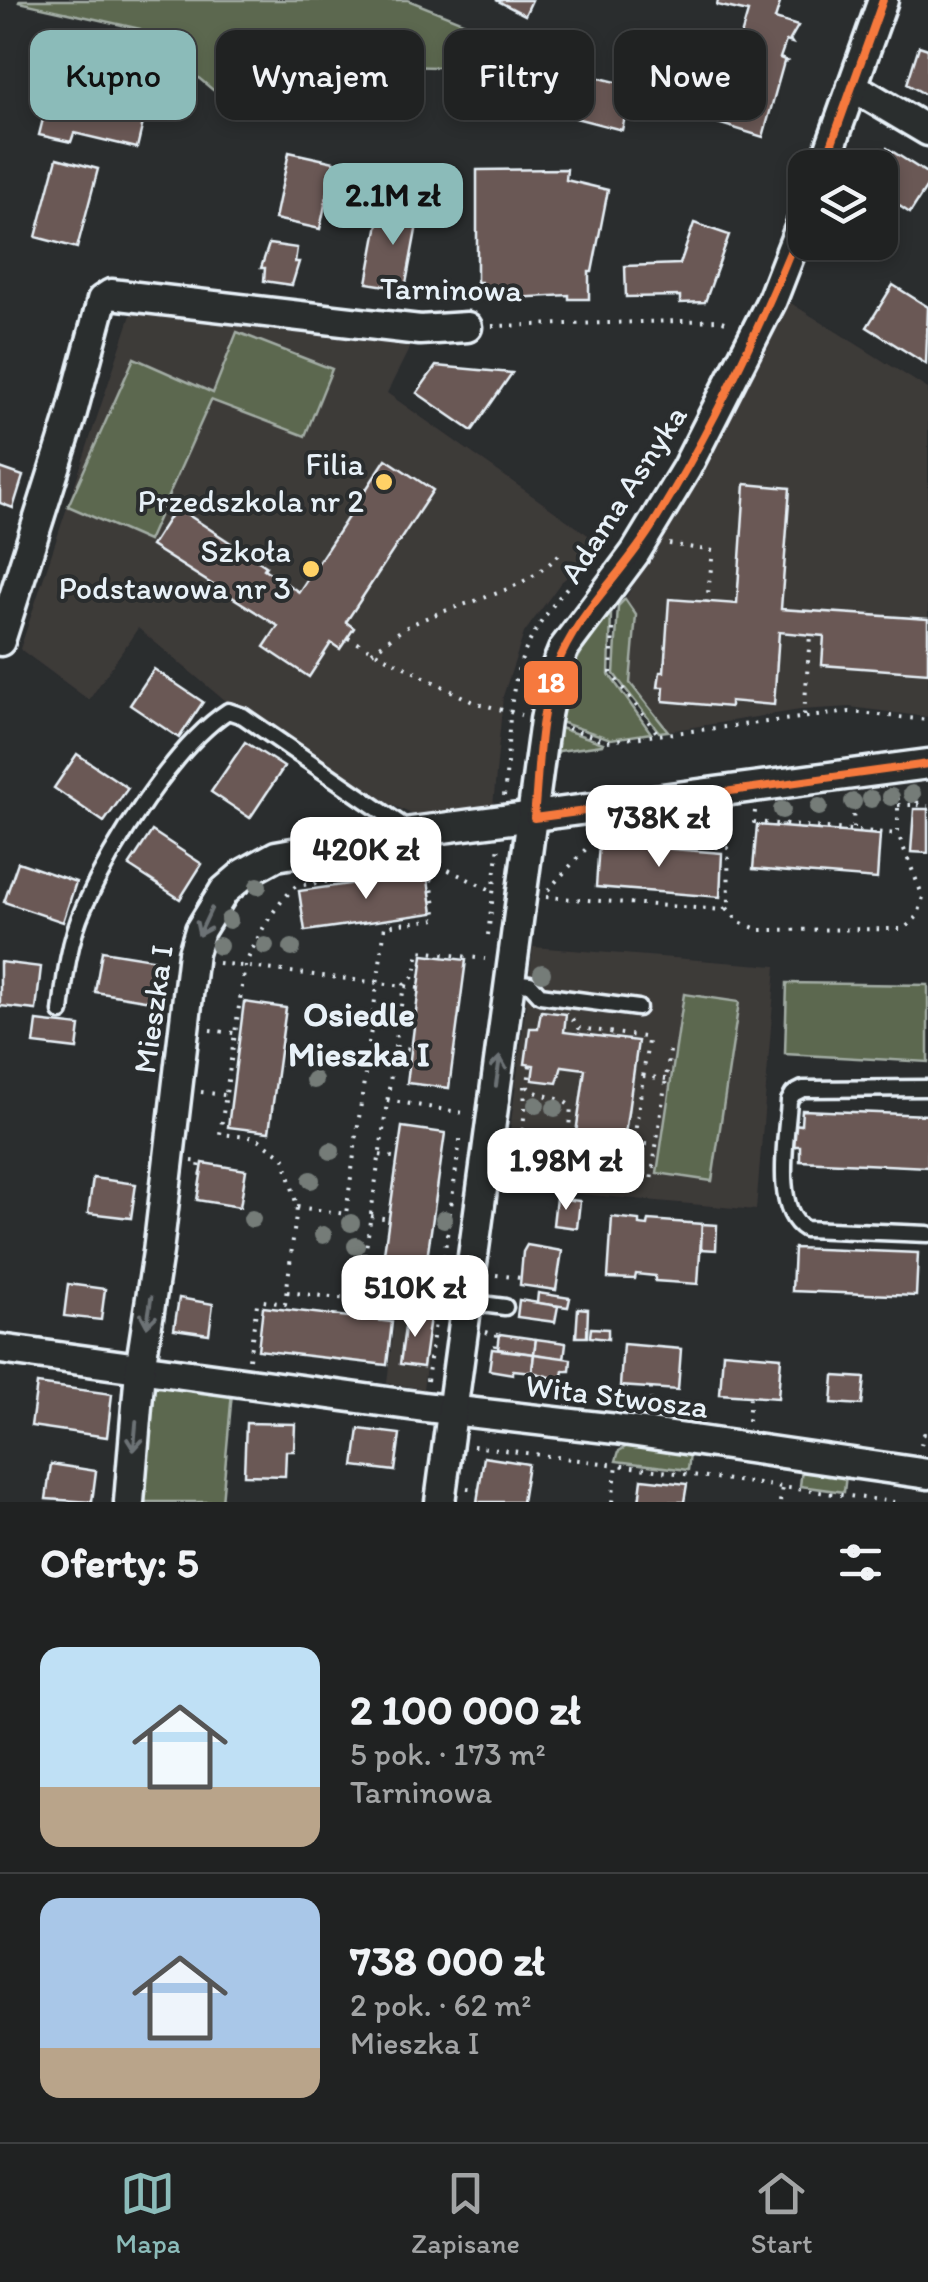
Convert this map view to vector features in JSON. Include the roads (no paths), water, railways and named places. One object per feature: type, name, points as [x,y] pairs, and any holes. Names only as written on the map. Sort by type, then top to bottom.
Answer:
[{"type":"street","points":[[829,150],[883,0]]},
{"type":"street","points":[[852,86],[928,132]]},
{"type":"street","name":"Adama Asnyka","points":[[440,1502],[452,1410],[474,1303],[511,982],[555,670],[564,648],[635,553],[693,457],[772,300],[788,259]]},
{"type":"street","name":"Tarninowa","points":[[0,641],[70,420],[102,300],[112,294],[420,330],[467,327]]},
{"type":"street","name":"Mieszka I","points":[[129,1502],[140,1370],[164,1266],[174,1191],[193,954],[212,908],[245,872],[276,856],[412,832],[928,764]]},
{"type":"street","name":"Wita Stwosza","points":[[0,1349],[452,1410],[924,1462]]},
{"type":"lane","points":[[60,1012],[66,964],[83,910],[113,853],[186,749],[228,710],[243,716],[412,832]]},
{"type":"lane","points":[[511,982],[530,984],[540,995],[638,1008]]},
{"type":"lane","points":[[928,1088],[803,1089],[793,1094],[789,1101],[784,1198],[796,1224],[805,1229],[928,1234]]},
{"type":"lane","points":[[474,1303],[505,1307]]},
{"type":"place","name":"Filia Przedszkola nr 2","points":[[384,482]]},
{"type":"place","name":"Szkoła Podstawowa nr 3","points":[[311,569]]},
{"type":"district","name":"Osiedle Mieszka I","points":[[359,1034]]}]
